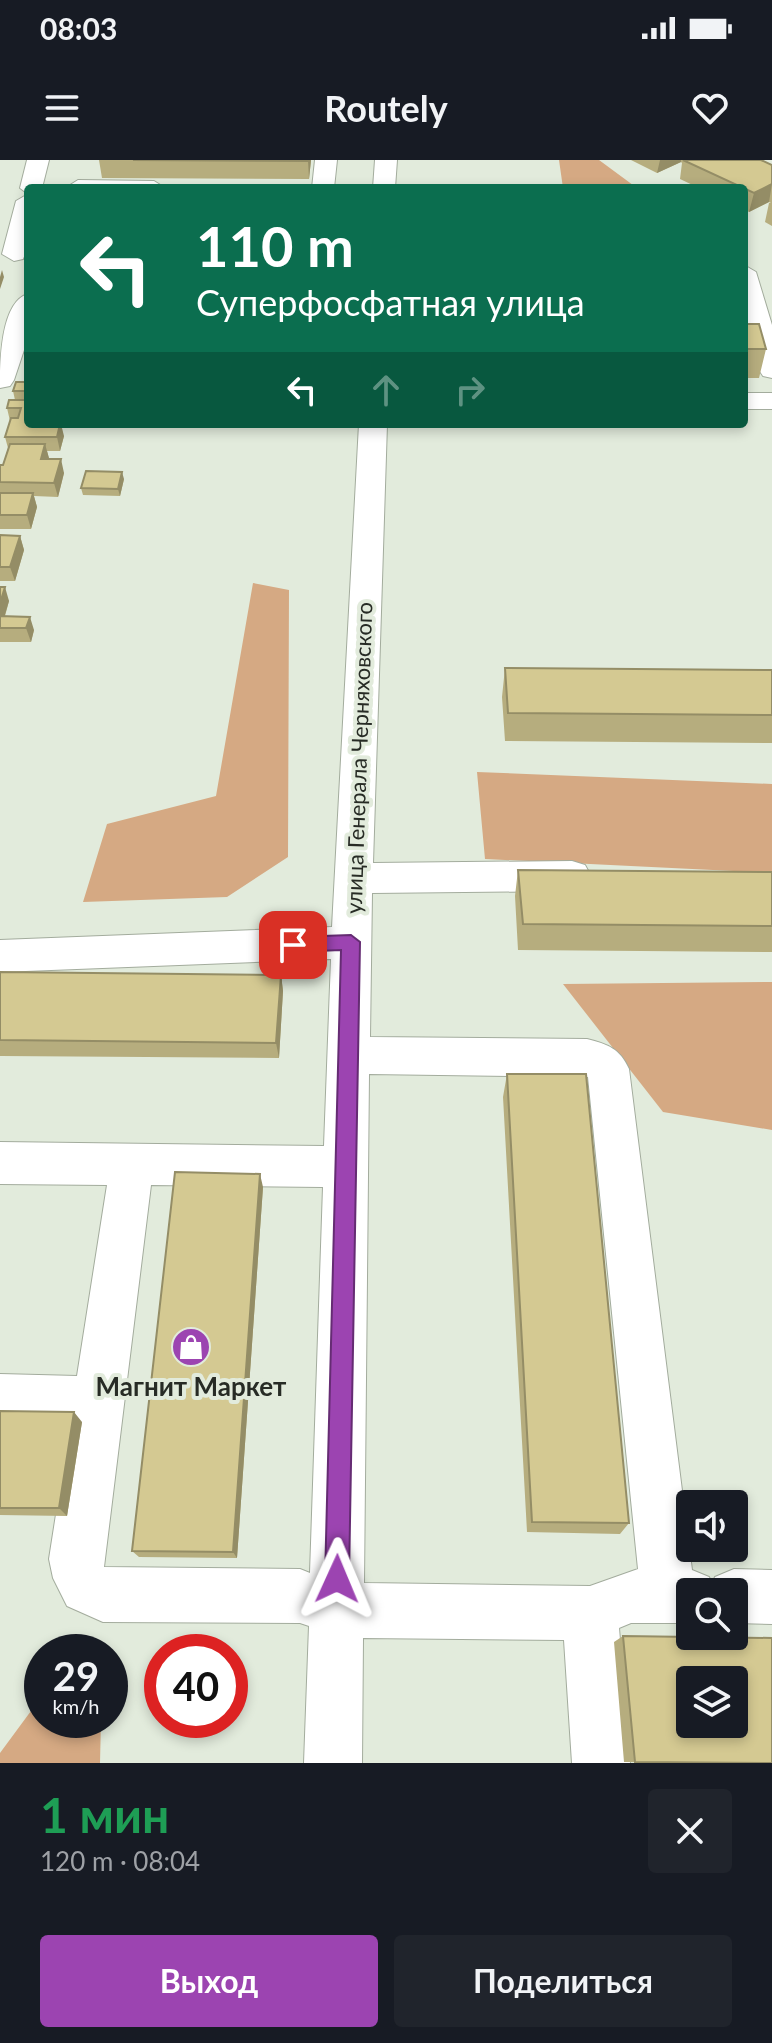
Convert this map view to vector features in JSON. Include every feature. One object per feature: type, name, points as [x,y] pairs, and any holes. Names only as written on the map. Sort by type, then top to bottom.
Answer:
[{"type":"street","points":[[32,184],[38,160]]},
{"type":"street","points":[[79,184],[87,160]]},
{"type":"street","points":[[323,184],[326,160]]},
{"type":"street","points":[[384,184],[386,160]]},
{"type":"street","points":[[14,254],[24,220]]},
{"type":"street","points":[[749,263],[749,309],[772,370]]},
{"type":"street","points":[[0,380],[24,313]]},
{"type":"street","points":[[748,401],[772,401]]},
{"type":"street","name":"улица Генерала Черняховского","points":[[333,1763],[351,942],[373,428]]},
{"type":"street","points":[[353,878],[601,876]]},
{"type":"street","points":[[0,956],[351,942]]},
{"type":"street","points":[[348,1055],[587,1057],[598,1060],[608,1069],[677,1578]]},
{"type":"street","points":[[0,1163],[346,1167]]},
{"type":"street","points":[[132,1164],[76,1559],[79,1579],[89,1591],[103,1595],[300,1596],[336,1610],[590,1613],[631,1596],[676,1596]]},
{"type":"street","points":[[0,1399],[99,1401]]},
{"type":"street","points":[[748,1596],[772,1597]]},
{"type":"street","points":[[590,1613],[601,1763]]},
{"type":"shaded area","points":[[559,160],[599,160],[632,184],[562,184]]},
{"type":"shaded area","points":[[253,583],[289,590],[288,857],[227,897],[83,902],[107,824],[216,796]]},
{"type":"shaded area","points":[[477,772],[772,784],[772,873],[485,859]]},
{"type":"shaded area","points":[[772,982],[772,1130],[663,1112],[563,984]]},
{"type":"shaded area","points":[[24,1720],[24,1738],[101,1738],[100,1763],[0,1763],[0,1753]]},
{"type":"building","points":[[133,160],[308,160],[308,161]]},
{"type":"building","points":[[683,160],[761,160],[772,165],[772,184],[754,193],[748,190],[748,184],[735,184]]},
{"type":"building","points":[[748,324],[759,324],[766,349],[748,349]]},
{"type":"building","points":[[16,382],[24,382],[24,391],[13,391]]},
{"type":"building","points":[[9,400],[24,400],[24,428],[59,428],[57,437],[5,437],[11,418],[18,418],[21,408],[7,408]]},
{"type":"building","points":[[10,444],[45,444],[41,459],[61,459],[54,483],[0,482],[0,465],[3,465]]},
{"type":"building","points":[[86,471],[122,472],[118,489],[81,488]]},
{"type":"building","points":[[0,493],[33,493],[27,515],[0,515]]},
{"type":"building","points":[[0,535],[20,536],[10,567],[0,567]]},
{"type":"building","points":[[0,616],[30,617],[26,628],[0,628]]},
{"type":"building","points":[[505,668],[772,670],[772,715],[508,713]]},
{"type":"building","points":[[518,870],[772,872],[772,926],[523,924]]},
{"type":"building","points":[[0,972],[281,975],[276,1043],[0,1040]]},
{"type":"building","points":[[507,1074],[586,1074],[629,1523],[532,1522]]},
{"type":"building","points":[[175,1172],[260,1174],[233,1552],[132,1551]]},
{"type":"building","points":[[0,1411],[74,1412],[59,1508],[0,1508]]},
{"type":"building","points":[[623,1636],[676,1637],[676,1650],[748,1650],[748,1638],[772,1638],[772,1763],[635,1762]]},
{"type":"place","name":"Магнит Маркет","points":[[191,1347]]},
{"type":"route","points":[[293,945],[351,942],[337,1579]]}]
